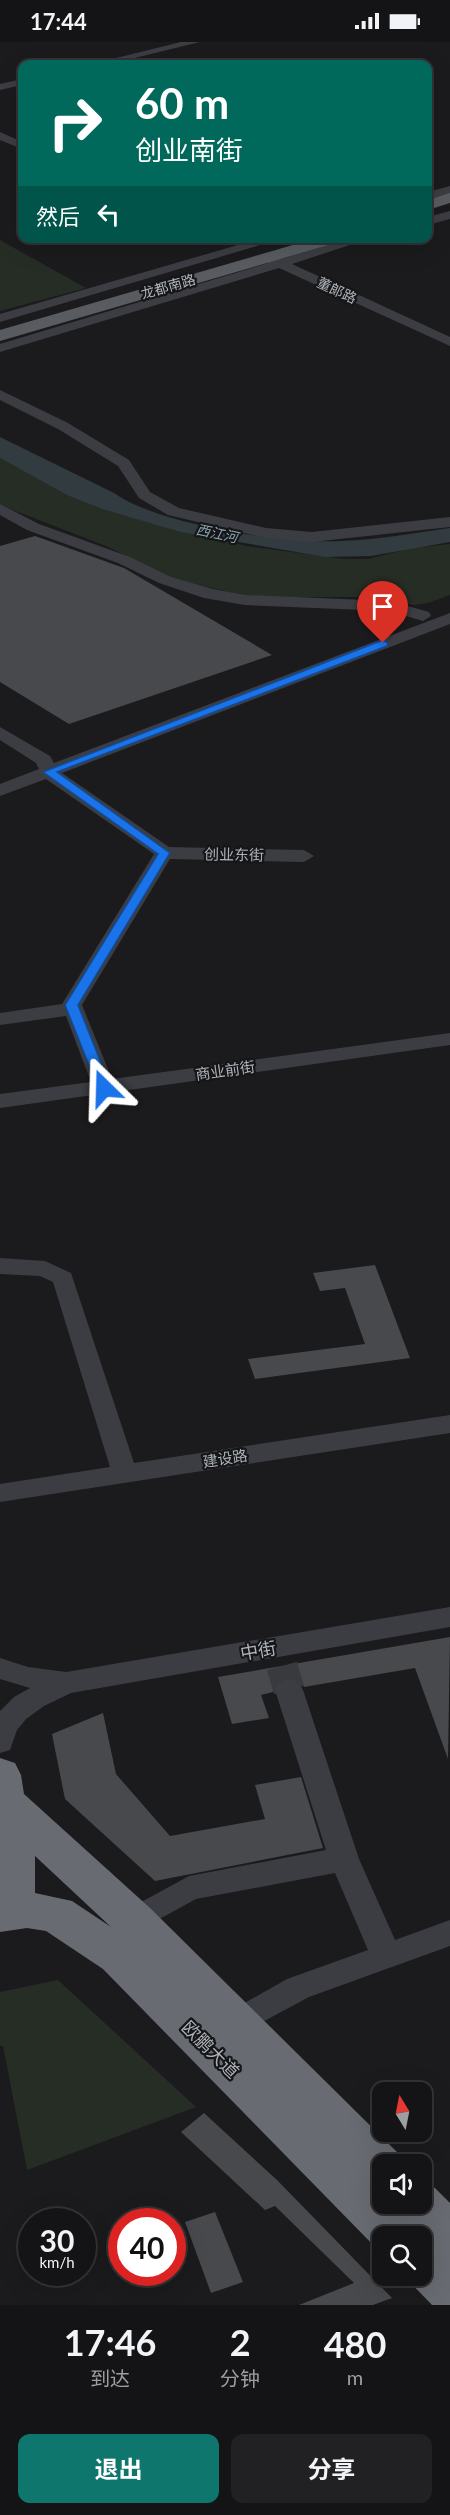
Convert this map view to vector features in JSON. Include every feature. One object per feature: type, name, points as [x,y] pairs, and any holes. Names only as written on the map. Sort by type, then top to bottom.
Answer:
[{"type":"highway","points":[[0,1908],[15,1890],[15,1869],[2,1788]]},
{"type":"highway","points":[[2,1788],[372,2159]]},
{"type":"highway","name":"欧鹏大道","points":[[0,1914],[27,1910],[56,1914],[119,1956],[387,2226]]},
{"type":"highway","points":[[428,2214],[450,2236]]},
{"type":"highway","points":[[432,2271],[450,2289]]},
{"type":"main road","points":[[432,203],[450,198]]},
{"type":"main road","points":[[432,212],[450,207]]},
{"type":"main road","name":"龙都南路","points":[[0,336],[290,243]]},
{"type":"main road","name":"龙都南路","points":[[0,327],[264,251],[308,243]]},
{"type":"street","points":[[116,60],[195,42]]},
{"type":"street","points":[[0,87],[18,83]]},
{"type":"street","points":[[0,130],[18,138]]},
{"type":"street","points":[[0,136],[18,144]]},
{"type":"street","points":[[432,195],[450,190]]},
{"type":"street","points":[[432,220],[450,215]]},
{"type":"street","name":"董郞路","points":[[239,243],[264,251],[450,334]]},
{"type":"street","points":[[0,318],[264,251],[326,243]]},
{"type":"street","points":[[0,348],[264,251]]},
{"type":"street","name":"董郞路","points":[[264,251],[450,342]]},
{"type":"street","points":[[0,394],[63,426],[124,463],[144,495],[174,512],[266,533],[312,537],[450,522]]},
{"type":"street","points":[[0,509],[33,527],[124,560],[165,580],[210,594],[245,600],[390,606],[423,616]]},
{"type":"street","points":[[0,790],[46,766],[450,605]]},
{"type":"street","points":[[0,777],[46,766],[450,618]]},
{"type":"street","points":[[0,732],[164,853],[72,1005],[104,1088]]},
{"type":"street","name":"创业东街","points":[[164,853],[304,856]]},
{"type":"street","points":[[0,1019],[73,1009]]},
{"type":"street","name":"商业前街","points":[[0,1101],[450,1039]]},
{"type":"street","points":[[0,1266],[45,1269],[63,1278],[125,1474]]},
{"type":"street","name":"建设路","points":[[0,1493],[450,1424]]},
{"type":"street","name":"中街","points":[[66,1683],[282,1667],[450,1617]]},
{"type":"street","points":[[282,1667],[344,1859],[386,1955]]},
{"type":"street","points":[[0,1668],[27,1677],[66,1683]]},
{"type":"street","points":[[0,1742],[3,1726],[16,1710],[66,1683]]},
{"type":"street","points":[[134,1921],[189,1888],[344,1859]]},
{"type":"street","points":[[236,2023],[298,1988],[450,1933]]},
{"type":"shaded area","points":[[0,240],[86,288],[0,311]]},
{"type":"shaded area","points":[[0,458],[67,494],[102,509],[246,546],[344,559],[368,559],[412,548],[450,544],[450,595],[428,603],[414,605],[359,597],[250,597],[174,579],[106,546],[0,505]]},
{"type":"shaded area","points":[[58,1980],[196,2107],[27,2170],[3,2046],[0,2046],[0,1992]]},
{"type":"water","name":"西江河","points":[[0,437],[134,504],[191,523],[256,536],[317,541],[368,539],[450,528],[450,542],[371,556],[325,557],[181,532],[102,509],[67,495],[0,458]]},
{"type":"building","points":[[35,536],[124,568],[272,655],[69,724],[0,682],[0,546]]},
{"type":"building","points":[[375,1265],[410,1358],[255,1379],[248,1359],[365,1344],[345,1288],[320,1291],[313,1273]]},
{"type":"building","points":[[450,1637],[448,1759],[415,1668],[304,1687],[300,1681],[288,1677],[277,1682],[273,1692],[261,1695],[269,1718],[232,1724],[218,1677]]},
{"type":"building","points":[[103,1713],[116,1774],[170,1836],[265,1819],[255,1785],[301,1777],[323,1848],[155,1881],[65,1799],[52,1734]]},
{"type":"building","points":[[204,2113],[277,2180],[372,2277],[372,2286],[380,2286],[392,2298],[373,2305],[299,2305],[354,2283],[275,2206],[265,2210],[181,2132]]},
{"type":"building","points":[[215,2212],[243,2282],[211,2293],[186,2222]]},
{"type":"tunnel","points":[[282,1666],[289,1690]]},
{"type":"route","points":[[104,1088],[72,1005],[164,853],[49,772],[383,643]]}]
